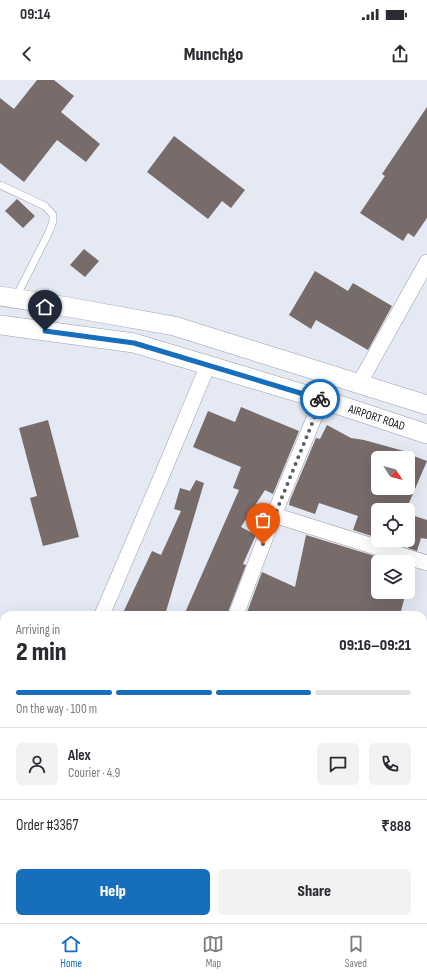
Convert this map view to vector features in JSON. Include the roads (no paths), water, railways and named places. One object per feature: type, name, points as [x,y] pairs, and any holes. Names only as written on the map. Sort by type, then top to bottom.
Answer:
[{"type":"street","points":[[359,384],[427,262]]},
{"type":"street","points":[[7,297],[174,326],[427,405]]},
{"type":"street","name":"AIRPORT ROAD","points":[[0,325],[134,343],[322,399],[427,434]]},
{"type":"street","points":[[104,611],[208,365]]},
{"type":"street","points":[[238,611],[274,515],[322,399]]},
{"type":"street","points":[[274,515],[427,563]]},
{"type":"lane","points":[[0,185],[45,206],[53,215],[53,221],[49,232],[7,297]]}]
